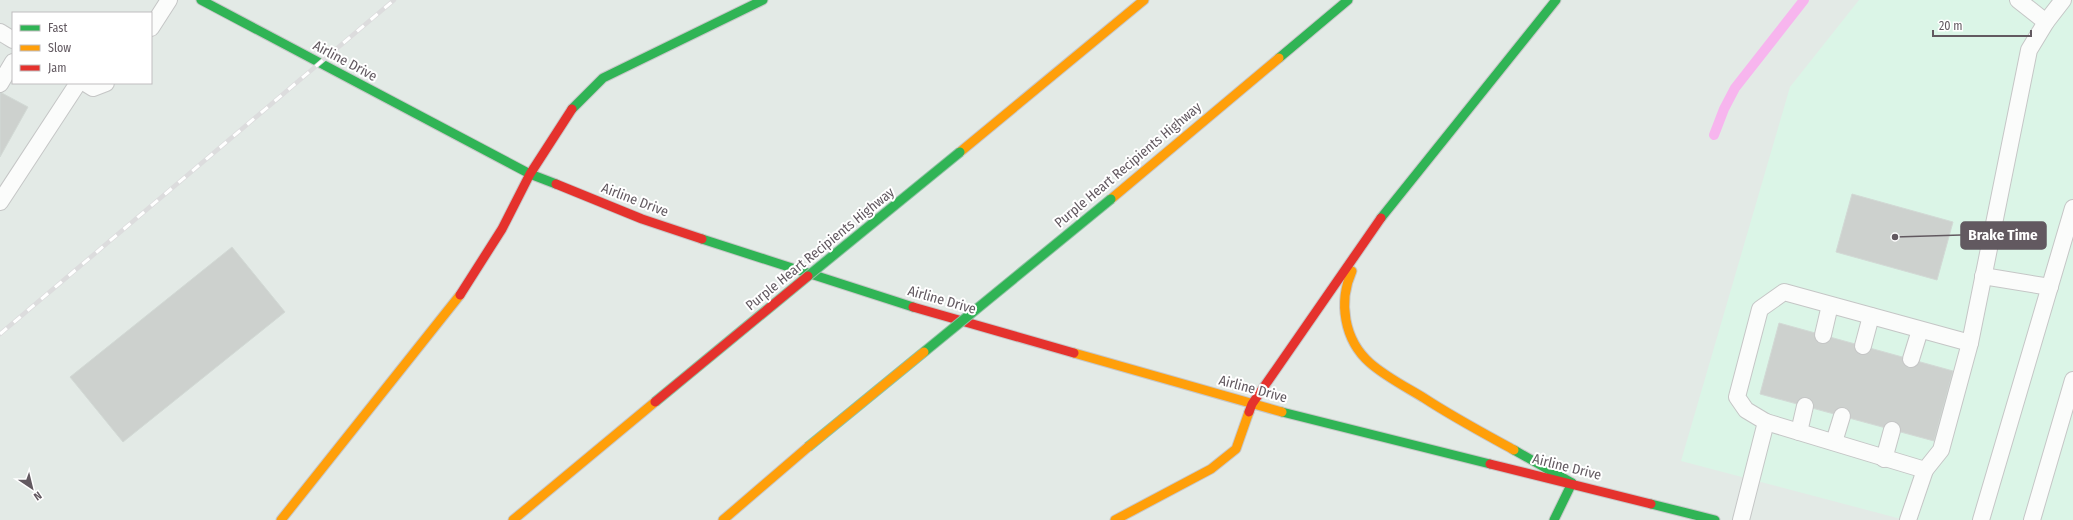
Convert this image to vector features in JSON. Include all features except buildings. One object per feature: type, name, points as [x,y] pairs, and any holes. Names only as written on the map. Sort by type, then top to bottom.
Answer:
[{"type":"main road","name":"Airline Drive","points":[[201,0],[530,174],[642,219],[772,263],[928,311],[1252,404],[1715,520]]},
{"type":"main road","points":[[281,520],[461,294],[502,229],[530,174],[566,116],[586,93],[603,78],[763,0]]},
{"type":"main road","name":"Purple Heart Recipients Highway","points":[[512,520],[1144,0]]},
{"type":"main road","name":"Purple Heart Recipients Highway","points":[[723,520],[808,447],[1111,199],[1348,0]]},
{"type":"main road","points":[[1115,520],[1211,469],[1236,449],[1252,404],[1393,201],[1556,0]]},
{"type":"main road","points":[[1393,201],[1351,273],[1344,293],[1344,317],[1351,336],[1366,359],[1391,378],[1572,483],[1554,520]]},
{"type":"lane","points":[[152,26],[169,0]]},
{"type":"lane","points":[[2018,0],[2046,22]]},
{"type":"lane","points":[[1908,520],[1924,470],[1941,450],[1970,343],[2030,50],[2046,22],[2064,0]]},
{"type":"lane","points":[[0,32],[12,39]]},
{"type":"lane","points":[[0,84],[12,64]]},
{"type":"lane","points":[[0,202],[77,84]]},
{"type":"lane","points":[[87,84],[93,88],[103,84]]},
{"type":"lane","points":[[1982,520],[2073,208]]},
{"type":"lane","points":[[1984,276],[2050,287]]},
{"type":"lane","points":[[1924,470],[1766,422],[1746,410],[1737,397],[1760,309],[1784,292],[1970,343]]},
{"type":"lane","points":[[1823,335],[1830,305]]},
{"type":"lane","points":[[1863,346],[1871,316]]},
{"type":"lane","points":[[1911,359],[1920,330]]},
{"type":"lane","points":[[2032,520],[2073,380]]},
{"type":"lane","points":[[1799,432],[1805,406]]},
{"type":"lane","points":[[1834,442],[1842,416]]},
{"type":"lane","points":[[1741,520],[1766,422]]},
{"type":"lane","points":[[1884,459],[1892,430]]},
{"type":"shaded area","points":[[1859,0],[2073,0],[2073,520],[1905,520],[1681,461],[1790,87]]},
{"type":"waterway","points":[[1714,135],[1724,109],[1735,88],[1804,0]]},
{"type":"railway","points":[[0,334],[394,0]]},
{"type":"traffic: fast","points":[[201,0],[530,174],[556,184]]},
{"type":"traffic: fast","points":[[572,109],[603,78],[763,0]]},
{"type":"traffic: fast","points":[[1279,58],[1348,0]]},
{"type":"traffic: fast","points":[[1381,218],[1556,0]]},
{"type":"traffic: fast","points":[[808,276],[960,152]]},
{"type":"traffic: fast","points":[[924,352],[1111,199]]},
{"type":"traffic: fast","points":[[702,239],[913,307]]},
{"type":"traffic: fast","points":[[1282,412],[1490,464]]},
{"type":"traffic: fast","points":[[1514,450],[1572,483]]},
{"type":"traffic: fast","points":[[1554,520],[1572,483]]},
{"type":"traffic: fast","points":[[1651,504],[1715,520]]},
{"type":"traffic: slow","points":[[960,152],[1144,0]]},
{"type":"traffic: slow","points":[[1111,199],[1279,58]]},
{"type":"traffic: slow","points":[[1352,271],[1345,295],[1346,320],[1349,332],[1361,354],[1376,368],[1389,377],[1514,450]]},
{"type":"traffic: slow","points":[[281,520],[460,295]]},
{"type":"traffic: slow","points":[[808,447],[924,352]]},
{"type":"traffic: slow","points":[[1074,353],[1282,412]]},
{"type":"traffic: slow","points":[[513,520],[655,402]]},
{"type":"traffic: slow","points":[[1115,520],[1211,469],[1236,449],[1249,412]]},
{"type":"traffic: slow","points":[[723,520],[808,447]]},
{"type":"traffic: jam","points":[[460,295],[502,229],[530,174],[572,109]]},
{"type":"traffic: jam","points":[[556,184],[642,219],[702,239]]},
{"type":"traffic: jam","points":[[1249,412],[1252,404],[1381,218]]},
{"type":"traffic: jam","points":[[655,402],[808,276]]},
{"type":"traffic: jam","points":[[913,307],[1074,353]]},
{"type":"traffic: jam","points":[[1490,464],[1651,504]]},
{"type":"place","name":"Brake Time","points":[[1895,237]]}]
